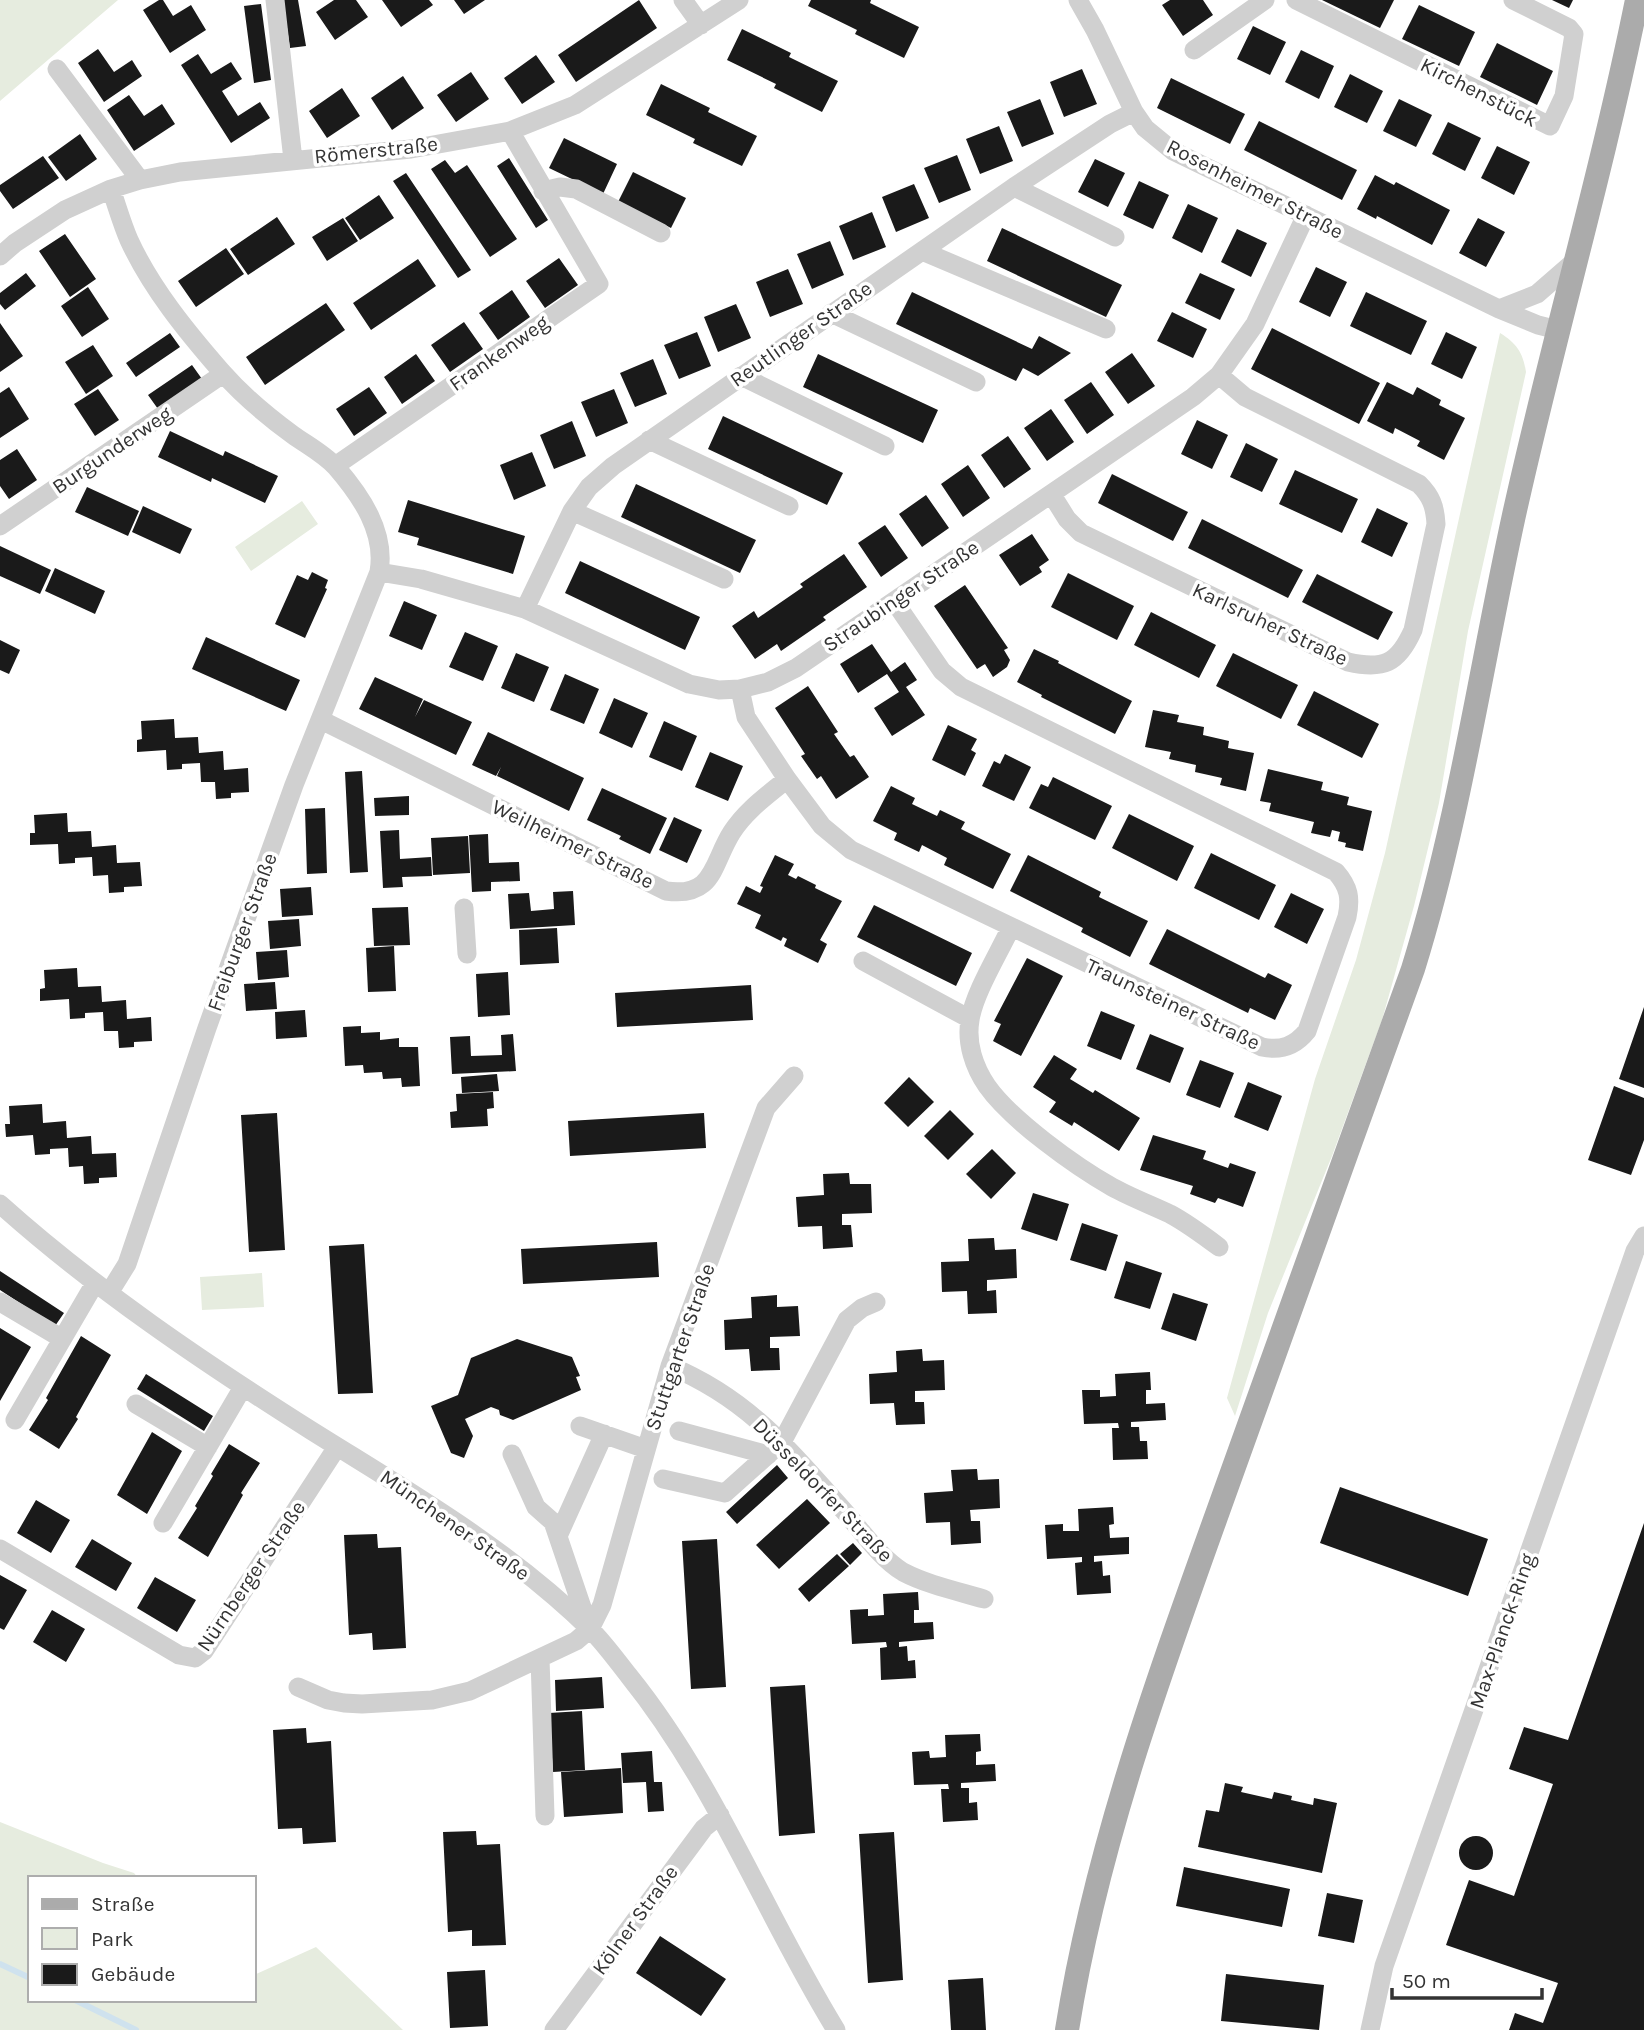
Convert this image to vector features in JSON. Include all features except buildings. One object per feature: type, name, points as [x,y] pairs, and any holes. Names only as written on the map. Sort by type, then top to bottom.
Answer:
[{"type":"main road","points":[[1067,2030],[1084,1935],[1105,1848],[1149,1703],[1408,982],[1426,925],[1457,793],[1514,516],[1637,0]]},
{"type":"street","points":[[275,0],[293,160]]},
{"type":"street","points":[[684,0],[701,24]]},
{"type":"street","name":"Römerstraße","points":[[0,256],[65,210],[111,189],[140,180],[180,172],[411,149],[510,131],[575,104],[739,0]]},
{"type":"street","name":"Rosenheimer Straße","points":[[1078,0],[1134,112],[1145,128],[1173,151],[1499,309],[1538,326],[1558,330]]},
{"type":"street","points":[[1194,50],[1265,0]]},
{"type":"street","name":"Kirchenstück","points":[[1296,0],[1550,126],[1564,96],[1574,34],[1569,28],[1513,0]]},
{"type":"street","points":[[57,69],[140,180]]},
{"type":"street","name":"Reutlinger Straße","points":[[525,609],[572,511],[589,487],[613,466],[1014,187],[1110,124],[1134,112]]},
{"type":"street","points":[[510,131],[543,191],[559,187],[576,189],[660,233]]},
{"type":"street","points":[[1014,187],[1115,237]]},
{"type":"street","points":[[111,189],[130,243],[167,305],[223,374],[251,402],[335,466],[364,505],[380,545],[379,572]]},
{"type":"street","name":"Frankenweg","points":[[335,466],[599,284],[543,191]]},
{"type":"street","name":"Straubinger Straße","points":[[379,572],[421,579],[525,609],[689,684],[719,690],[740,689],[768,682],[796,668],[1052,495],[1193,397],[1219,375],[1255,324],[1306,215]]},
{"type":"street","points":[[922,251],[1106,329]]},
{"type":"street","points":[[1499,309],[1537,294],[1577,260]]},
{"type":"street","points":[[831,313],[976,383]]},
{"type":"street","name":"Burgunderweg","points":[[0,526],[223,374]]},
{"type":"street","name":"Karlsruher Straße","points":[[1052,495],[1067,519],[1081,533],[1348,662],[1366,666],[1382,665],[1397,658],[1406,647],[1413,630],[1436,524],[1436,508],[1429,494],[1419,484],[1245,397],[1219,375]]},
{"type":"street","points":[[741,376],[885,446]]},
{"type":"street","points":[[649,440],[789,506]]},
{"type":"street","points":[[572,511],[724,579]]},
{"type":"street","name":"Freiburger Straße","points":[[15,1420],[61,1338],[102,1288],[127,1264],[291,795],[379,572]]},
{"type":"street","name":"Traunsteiner Straße","points":[[740,689],[746,718],[788,779],[822,825],[851,850],[1262,1047],[1274,1049],[1299,1041],[1307,1031],[1350,903],[1345,882],[1336,872],[961,687],[942,671],[894,601]]},
{"type":"street","name":"Weilheimer Straße","points":[[321,720],[666,891],[682,893],[708,881],[732,832],[747,813],[788,779]]},
{"type":"street","points":[[464,908],[467,954]]},
{"type":"street","points":[[1012,927],[970,1019],[970,1049],[988,1087],[1007,1108],[1063,1156],[1113,1187],[1171,1215],[1219,1247]]},
{"type":"street","points":[[863,961],[970,1019]]},
{"type":"street","name":"Stuttgarter Straße","points":[[590,1629],[602,1605],[670,1366],[766,1108],[794,1076]]},
{"type":"street","name":"Münchener Straße","points":[[0,1204],[102,1288],[243,1387],[406,1488],[505,1555],[590,1629],[662,1718],[720,1815],[815,1996],[836,2030]]},
{"type":"street","name":"Max-Planck-Ring","points":[[1370,2030],[1384,1966],[1635,1251],[1644,1236]]},
{"type":"street","points":[[0,1302],[61,1338]]},
{"type":"street","points":[[663,1479],[725,1493],[775,1449],[847,1320],[862,1308],[876,1302]]},
{"type":"street","name":"Düsseldorfer Straße","points":[[670,1366],[721,1391],[747,1410],[775,1449],[893,1564],[920,1580],[984,1600]]},
{"type":"street","points":[[163,1523],[243,1387]]},
{"type":"street","points":[[136,1404],[208,1447]]},
{"type":"street","points":[[580,1426],[646,1449]]},
{"type":"street","points":[[679,1431],[775,1449]]},
{"type":"street","points":[[558,1536],[604,1434]]},
{"type":"street","name":"Nürnberger Straße","points":[[0,1549],[179,1655],[195,1658],[204,1651],[337,1447]]},
{"type":"street","points":[[298,1687],[328,1700],[344,1703],[432,1700],[470,1691],[576,1641],[590,1629],[553,1522],[536,1507],[512,1454]]},
{"type":"street","points":[[540,1658],[545,1816]]},
{"type":"street","name":"Kölner Straße","points":[[554,2030],[704,1828],[720,1815]]},
{"type":"green space","points":[[0,0],[118,0],[0,101]]},
{"type":"green space","points":[[1500,333],[1518,349],[1526,372],[1468,631],[1439,803],[1414,906],[1382,1020],[1332,1156],[1268,1313],[1235,1416],[1227,1398],[1315,1079],[1356,960],[1385,853]]},
{"type":"green space","points":[[302,501],[318,524],[251,571],[235,547]]},
{"type":"green space","points":[[262,1273],[264,1307],[202,1310],[200,1277]]},
{"type":"green space","points":[[0,1822],[136,1876],[28,1876],[28,2002],[256,2002],[256,1974],[316,1947],[403,2030],[0,2030]]},
{"type":"waterway","points":[[0,1964],[28,1977]]},
{"type":"waterway","points":[[79,2002],[136,2030]]}]
